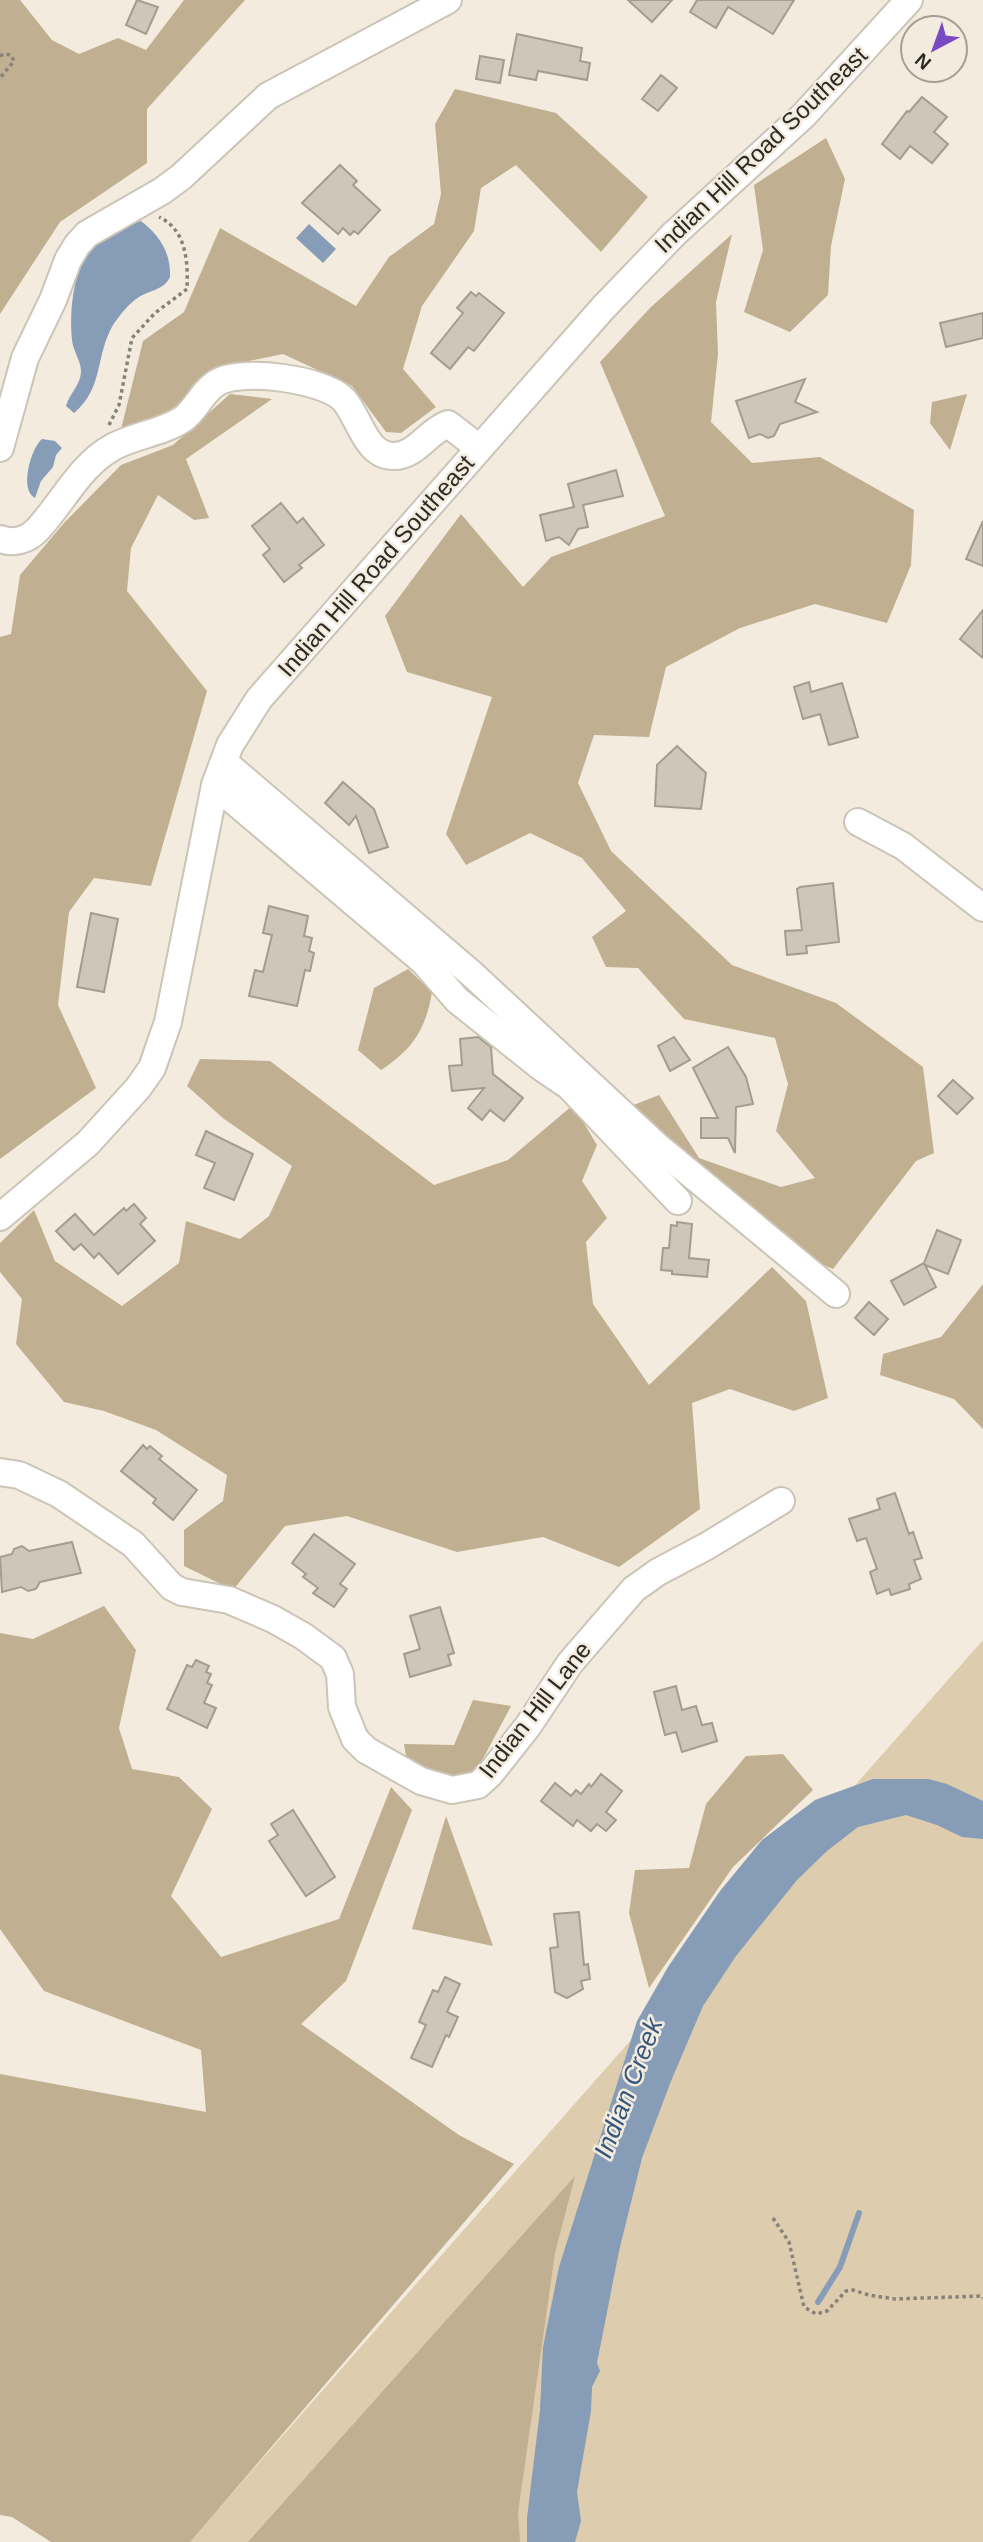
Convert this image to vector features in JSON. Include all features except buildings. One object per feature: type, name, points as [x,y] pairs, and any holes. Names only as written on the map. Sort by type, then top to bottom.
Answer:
[{"type":"street","points":[[0,448],[25,358],[53,300],[68,260],[87,234],[181,177],[268,96],[449,0]]},
{"type":"street","name":"Indian Hill Road Southeast","points":[[0,1217],[88,1143],[138,1088],[152,1068],[168,1022],[219,774],[240,726],[259,699],[603,307],[674,234],[804,115],[909,0]]},
{"type":"street","points":[[1,540],[19,542],[37,531],[69,489],[111,447],[173,425],[186,417],[207,391],[219,382],[239,376],[254,375],[310,384],[338,395],[345,400],[363,433],[376,449],[386,455],[398,456],[415,449],[438,428],[448,424],[479,448]]},
{"type":"street","points":[[219,774],[423,961],[457,1000],[569,1086],[678,1201]]},
{"type":"street","points":[[219,774],[473,975],[657,1146],[836,1294]]},
{"type":"street","points":[[858,822],[903,846],[983,908]]},
{"type":"street","name":"Indian Hill Lane","points":[[0,1472],[19,1475],[59,1494],[133,1544],[172,1587],[182,1592],[229,1600],[273,1619],[303,1636],[333,1658],[340,1674],[342,1707],[355,1739],[366,1750],[421,1781],[452,1790],[478,1785],[490,1774],[528,1726],[570,1662],[634,1589],[658,1572],[781,1501]]},
{"type":"path","points":[[0,56],[11,55],[14,61],[0,79]]},
{"type":"path","points":[[105,431],[119,405],[132,338],[155,313],[187,289],[188,268],[182,239],[167,221],[134,207]]},
{"type":"path","points":[[773,2218],[789,2242],[804,2307],[816,2314],[827,2311],[846,2291],[853,2290],[895,2299],[953,2296],[983,2298]]},
{"type":"shaded area","points":[[0,0],[20,0],[52,40],[79,54],[118,38],[146,50],[184,0],[245,0],[147,109],[147,163],[60,222],[0,314]]},
{"type":"shaded area","points":[[455,89],[556,113],[648,197],[601,252],[516,165],[481,188],[474,231],[422,306],[403,369],[436,407],[401,433],[386,432],[352,386],[283,354],[219,367],[175,410],[120,433],[143,341],[184,312],[220,228],[356,306],[389,257],[434,224],[441,194],[435,124]]},
{"type":"shaded area","points":[[826,138],[845,179],[831,246],[828,295],[790,332],[744,312],[763,250],[754,185]]},
{"type":"shaded area","points":[[732,234],[716,302],[718,354],[711,422],[752,463],[820,457],[914,510],[911,565],[887,623],[815,604],[740,628],[666,667],[649,737],[594,735],[578,783],[611,851],[732,965],[836,1003],[923,1067],[934,1153],[916,1161],[833,1269],[797,1254],[626,1108],[659,1095],[699,1158],[781,1187],[815,1178],[776,1131],[788,1084],[775,1038],[684,1019],[638,968],[606,967],[592,937],[626,911],[582,858],[530,833],[466,865],[446,834],[492,697],[407,672],[385,616],[461,514],[523,587],[551,557],[665,516],[600,362],[650,308]]},
{"type":"shaded area","points":[[230,394],[272,399],[186,459],[209,518],[194,520],[158,495],[131,548],[127,591],[207,691],[151,886],[94,878],[69,912],[58,1005],[96,1088],[0,1159],[0,637],[11,634],[20,575],[64,523],[121,465],[173,445]]},
{"type":"shaded area","points":[[967,394],[950,450],[930,423],[932,402]]},
{"type":"shaded area","points":[[408,969],[432,992],[426,1017],[409,1046],[381,1070],[358,1050],[374,988]]},
{"type":"shaded area","points":[[200,1059],[270,1061],[434,1185],[508,1160],[573,1105],[597,1145],[582,1181],[607,1218],[586,1242],[593,1304],[649,1385],[772,1267],[806,1301],[828,1398],[794,1411],[730,1389],[692,1403],[700,1509],[619,1567],[543,1537],[457,1552],[347,1516],[285,1526],[233,1590],[184,1566],[184,1530],[223,1501],[227,1475],[156,1430],[104,1411],[64,1402],[16,1344],[22,1299],[0,1272],[0,1243],[34,1210],[55,1261],[122,1306],[179,1263],[186,1221],[240,1239],[269,1216],[292,1166],[224,1119],[187,1086]]},
{"type":"shaded area","points":[[983,1284],[983,1429],[954,1399],[880,1375],[883,1354],[941,1337]]},
{"type":"shaded area","points":[[104,1606],[136,1650],[119,1728],[132,1769],[179,1777],[212,1809],[171,1896],[221,1957],[339,1919],[391,1787],[412,1810],[346,1981],[301,2024],[459,2135],[514,2164],[190,2542],[51,2542],[12,2517],[0,2515],[0,2074],[206,2112],[201,2050],[44,1991],[0,1929],[0,1633],[33,1639]]},
{"type":"shaded area","points":[[983,1640],[983,2542],[189,2542]]},
{"type":"shaded area","points":[[473,1700],[511,1706],[477,1770],[451,1780],[407,1762],[404,1744],[454,1745]]},
{"type":"shaded area","points":[[783,1754],[813,1790],[733,1867],[649,1988],[629,1913],[635,1870],[689,1868],[706,1804],[746,1756]]},
{"type":"shaded area","points":[[446,1816],[493,1946],[412,1929]]},
{"type":"shaded area","points":[[575,2176],[555,2253],[518,2513],[520,2542],[248,2542]]},
{"type":"water","points":[[141,221],[163,245],[170,277],[160,287],[131,303],[113,325],[107,337],[95,382],[84,403],[74,413],[66,406],[79,381],[81,371],[71,328],[72,302],[78,275],[89,251],[97,241],[112,231]]},
{"type":"water","points":[[309,224],[336,249],[323,263],[296,238]]},
{"type":"water","points":[[42,439],[55,441],[62,448],[56,455],[53,467],[41,481],[35,498],[28,487],[28,469],[34,451]]},
{"type":"water","name":"Indian Creek","points":[[873,1779],[928,1779],[947,1784],[983,1801],[983,1839],[962,1837],[906,1815],[858,1827],[827,1851],[797,1880],[736,1956],[703,2006],[642,2158],[619,2251],[597,2363],[600,2371],[592,2387],[591,2411],[577,2492],[581,2521],[575,2542],[527,2542],[527,2518],[540,2410],[543,2347],[559,2267],[637,2021],[668,1967],[720,1891],[762,1840],[815,1800]]},
{"type":"waterway","points":[[818,2302],[840,2267],[859,2213]]}]
